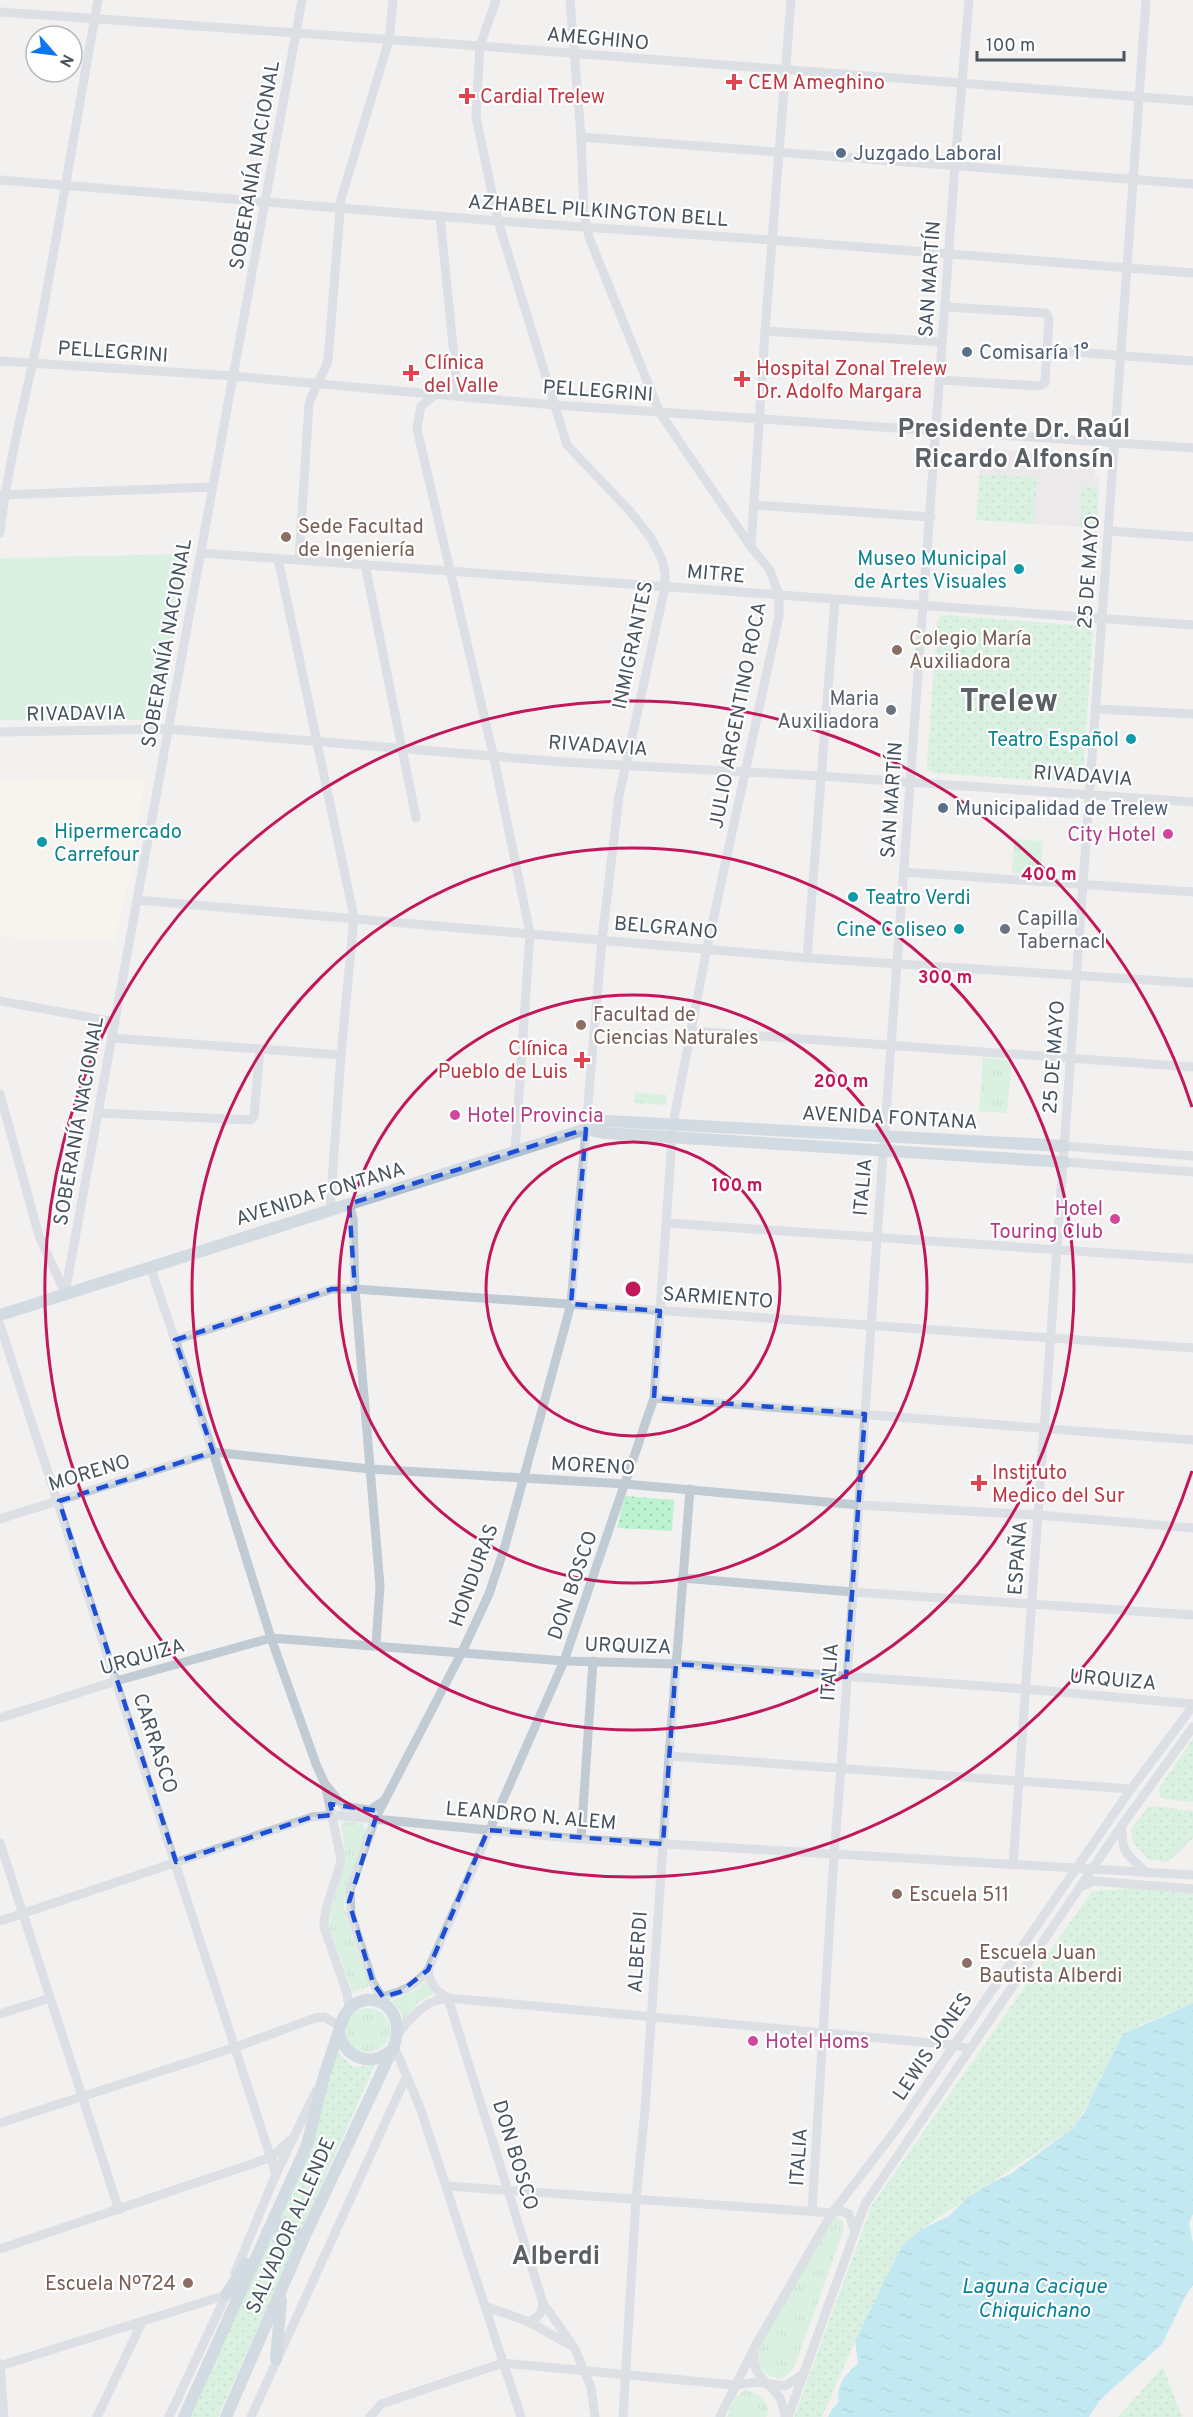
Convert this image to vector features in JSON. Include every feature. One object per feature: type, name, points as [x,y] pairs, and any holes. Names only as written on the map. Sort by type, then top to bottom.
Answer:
[{"type":"main road","name":"AVENIDA FONTANA","points":[[0,1315],[515,1152],[586,1129],[597,1122],[607,1121],[883,1152],[1065,1162]]},
{"type":"main road","name":"AVENIDA FONTANA","points":[[673,1130],[885,1136],[1064,1146]]},
{"type":"main road","points":[[349,2008],[356,2003],[381,2001],[395,2014],[399,2033]]},
{"type":"main road","name":"SALVADOR ALLENDE","points":[[184,2417],[307,2145],[324,2076],[349,2008]]},
{"type":"main road","points":[[340,2030],[342,2043],[355,2057],[374,2060],[393,2048]]},
{"type":"main road","name":"SALVADOR ALLENDE","points":[[226,2417],[302,2242],[399,2033]]},
{"type":"main road","points":[[226,2295],[268,2229],[285,2224],[293,2227],[299,2233],[302,2242]]},
{"type":"main road","points":[[276,2359],[283,2287]]},
{"type":"street","points":[[0,533],[2,495],[33,364],[67,185],[98,0]]},
{"type":"street","name":"SOBERANÍA NACIONAL","points":[[65,1293],[302,0]]},
{"type":"street","points":[[299,559],[309,404],[324,374],[327,360],[339,209],[389,40],[393,0]]},
{"type":"street","name":"INMIGRANTES","points":[[495,0],[480,46],[476,117],[498,221],[565,439],[573,453],[629,510],[651,538],[662,559],[665,573],[665,586],[624,765],[602,940],[586,1129]]},
{"type":"street","name":"JULIO ARGENTINO ROCA","points":[[570,0],[576,54],[587,228],[660,413],[751,547],[770,570],[779,596],[779,616],[707,948],[673,1130]]},
{"type":"street","points":[[751,547],[791,0]]},
{"type":"street","name":"SAN MARTÍN","points":[[885,1136],[969,0]]},
{"type":"street","name":"25 DE MAYO","points":[[1064,1146],[1146,0]]},
{"type":"street","name":"AMEGHINO","points":[[0,12],[296,32],[1193,101]]},
{"type":"street","points":[[581,137],[1193,184]]},
{"type":"street","name":"AZHABEL PILKINGTON BELL","points":[[0,180],[339,209],[1193,273]]},
{"type":"street","points":[[440,216],[458,396]]},
{"type":"street","points":[[940,380],[1042,386],[1045,380],[1049,319],[1046,313],[945,307]]},
{"type":"street","points":[[765,331],[942,342]]},
{"type":"street","points":[[1047,350],[1193,361]]},
{"type":"street","name":"PELLEGRINI","points":[[0,360],[233,376],[660,413],[1193,448]]},
{"type":"street","points":[[436,394],[424,401],[421,406],[417,429],[493,754],[530,933],[515,1152]]},
{"type":"street","points":[[2,495],[213,487]]},
{"type":"street","points":[[754,506],[931,517]]},
{"type":"street","points":[[1109,531],[1193,537]]},
{"type":"street","name":"MITRE","points":[[201,553],[1193,625]]},
{"type":"street","points":[[278,558],[354,917],[330,1210]]},
{"type":"street","points":[[365,564],[417,818]]},
{"type":"street","points":[[807,958],[835,600]]},
{"type":"street","points":[[1096,709],[1193,714]]},
{"type":"street","name":"RIVADAVIA","points":[[0,732],[168,729],[745,774],[821,776],[1193,802]]},
{"type":"street","points":[[904,872],[1193,892]]},
{"type":"street","name":"BELGRANO","points":[[137,900],[807,958],[1193,983]]},
{"type":"street","points":[[0,1001],[115,1022]]},
{"type":"street","points":[[692,1031],[1193,1067]]},
{"type":"street","points":[[112,1038],[341,1055]]},
{"type":"street","points":[[98,1113],[251,1120],[254,1116],[260,1049]]},
{"type":"street","points":[[0,1094],[5,1127],[37,1228],[65,1293]]},
{"type":"street","name":"HONDURAS","points":[[381,2001],[373,1983],[349,1902],[350,1890],[375,1819],[462,1652],[489,1594],[505,1546],[571,1304],[586,1129]]},
{"type":"street","name":"DON BOSCO","points":[[381,2001],[416,1984],[428,1970],[564,1661],[654,1398],[673,1130]]},
{"type":"street","name":"ITALIA","points":[[812,2211],[846,1677],[885,1136]]},
{"type":"street","name":"AVENIDA FONTANA","points":[[1064,1146],[1193,1156]]},
{"type":"street","name":"ESPAÑA","points":[[1013,1865],[1065,1162],[1064,1146]]},
{"type":"street","points":[[1065,1162],[1193,1172]]},
{"type":"street","points":[[349,1204],[353,1218],[355,1289],[380,1586],[376,1645]]},
{"type":"street","points":[[666,1222],[1193,1259]]},
{"type":"street","points":[[150,1266],[213,1452],[271,1638],[316,1764],[326,1784],[343,1806],[370,1810],[385,1800]]},
{"type":"street","name":"SARMIENTO","points":[[175,1340],[332,1289],[355,1289],[1193,1348]]},
{"type":"street","name":"CARRASCO","points":[[0,1325],[276,2174]]},
{"type":"street","points":[[654,1398],[1193,1440]]},
{"type":"street","name":"MORENO","points":[[0,1519],[213,1452],[370,1469],[625,1484],[859,1505],[1038,1515],[1193,1528]]},
{"type":"street","name":"ALBERDI","points":[[623,2417],[636,2199],[690,1489]]},
{"type":"street","points":[[682,1578],[1193,1615]]},
{"type":"street","name":"URQUIZA","points":[[0,1718],[116,1681],[271,1638],[564,1661],[676,1664],[1025,1689],[1193,1705]]},
{"type":"street","points":[[580,1839],[593,1661]]},
{"type":"street","name":"LEWIS JONES","points":[[720,2417],[754,2348],[832,2213],[895,2131],[1131,1789],[1193,1705]]},
{"type":"street","name":"LEWIS JONES","points":[[787,2417],[806,2372],[866,2204],[1122,1825],[1193,1727]]},
{"type":"street","points":[[669,1756],[1131,1789]]},
{"type":"street","points":[[326,1784],[340,1859],[339,1871],[324,1918],[324,1927],[347,1993],[349,2008]]},
{"type":"street","name":"LEANDRO N. ALEM","points":[[0,1921],[312,1817],[333,1815],[580,1839],[1193,1875]]},
{"type":"street","points":[[1122,1825],[1124,1851],[1147,1873]]},
{"type":"street","points":[[0,1843],[119,2210]]},
{"type":"street","points":[[1081,1887],[1093,1881],[1193,1888]]},
{"type":"street","points":[[428,1970],[430,1982],[439,1993],[448,1998]]},
{"type":"street","points":[[0,2014],[50,1998]]},
{"type":"street","points":[[399,2033],[426,2005],[436,1999],[448,1998],[954,2045],[970,2049]]},
{"type":"street","name":"DON BOSCO","points":[[448,1998],[543,2303],[574,2347],[585,2370],[591,2387],[595,2417]]},
{"type":"street","points":[[0,2123],[236,2047],[315,2018],[324,2017],[340,2030]]},
{"type":"street","points":[[393,2048],[421,2110],[522,2417]]},
{"type":"street","name":"SALVADOR ALLENDE","points":[[169,2417],[226,2295],[276,2174],[324,2076]]},
{"type":"street","points":[[251,2417],[406,2077]]},
{"type":"street","points":[[0,2249],[272,2157],[293,2137]]},
{"type":"street","points":[[447,2187],[832,2213],[841,2211],[849,2214],[855,2230]]},
{"type":"street","points":[[4,2417],[0,2366],[226,2295]]},
{"type":"street","points":[[529,2322],[543,2311],[543,2303]]},
{"type":"street","points":[[485,2306],[529,2322],[574,2347]]},
{"type":"street","points":[[98,2417],[142,2322]]},
{"type":"street","points":[[754,2348],[753,2360],[765,2383],[779,2397],[787,2417]]},
{"type":"street","points":[[370,2417],[381,2404],[503,2363],[735,2385],[765,2383],[785,2385],[806,2372]]},
{"type":"highlighted area","points":[[586,1129],[571,1304],[660,1311],[654,1398],[865,1414],[846,1677],[676,1664],[663,1844],[488,1830],[428,1970],[400,1992],[383,1997],[373,1983],[349,1902],[378,1811],[330,1804],[333,1815],[312,1817],[176,1862],[59,1501],[213,1452],[175,1340],[332,1289],[355,1289],[349,1204]]},
{"type":"shaded area","points":[[981,448],[1096,456],[1095,477],[1100,477],[1096,528],[976,520]]},
{"type":"shaded area","points":[[145,778],[132,864],[115,940],[0,937],[0,779]]},
{"type":"green space","points":[[980,474],[1037,478],[1034,524],[976,520]]},
{"type":"green space","points":[[1082,487],[1099,489],[1096,528],[1079,527]]},
{"type":"green space","points":[[189,554],[155,720],[0,720],[0,558]]},
{"type":"green space","points":[[940,616],[1092,628],[1083,775],[1080,782],[929,771],[927,765],[937,623]]},
{"type":"green space","points":[[1014,839],[1043,841],[1040,875],[1012,873]]},
{"type":"green space","points":[[983,1058],[1012,1060],[1007,1113],[979,1111]]},
{"type":"green space","points":[[635,1092],[667,1095],[666,1105],[634,1103]]},
{"type":"green space","points":[[625,1496],[674,1500],[672,1531],[617,1528]]},
{"type":"green space","points":[[1193,1739],[1193,1802],[1164,1799],[1160,1796],[1159,1788]]},
{"type":"green space","points":[[1148,1807],[1193,1811],[1193,1838],[1168,1862],[1148,1859],[1133,1843],[1131,1829]]},
{"type":"green space","points":[[341,1821],[362,1823],[366,1831],[346,1892],[344,1908],[369,1986],[353,1993],[329,1927],[331,1910],[345,1857]]},
{"type":"green space","points":[[1135,1888],[1193,1894],[1193,2003],[1137,2026],[1073,2128],[920,2230],[902,2246],[855,2341],[822,2417],[794,2417],[872,2205],[1092,1891]]},
{"type":"green space","points":[[425,1981],[434,1994],[419,2002],[403,2022],[402,2015],[392,2000],[414,1991]]},
{"type":"green space","points":[[368,2008],[383,2015],[390,2030],[383,2045],[368,2052],[353,2045],[346,2030],[353,2015]]},
{"type":"green space","points":[[336,2051],[353,2067],[375,2065],[218,2417],[190,2417],[313,2143]]},
{"type":"green space","points":[[834,2217],[844,2222],[844,2229],[796,2363],[790,2373],[780,2379],[768,2375],[759,2364],[758,2347]]},
{"type":"green space","points":[[1163,2367],[1182,2417],[1118,2417]]},
{"type":"green space","points":[[746,2390],[766,2403],[768,2412],[766,2417],[727,2417],[736,2396]]},
{"type":"water","name":"Laguna Cacique Chiquichano","points":[[1193,2003],[1193,2214],[1189,2222],[1193,2244],[1193,2285],[1162,2344],[1100,2400],[1089,2417],[828,2417],[839,2402],[840,2385],[858,2364],[855,2341],[902,2246],[920,2230],[949,2216],[967,2198],[1012,2173],[1073,2128],[1084,2113],[1123,2034]]},
{"type":"place","name":"CEM Ameghino","points":[[734,82]]},
{"type":"place","name":"Cardial Trelew","points":[[467,96]]},
{"type":"place","name":"Juzgado Laboral","points":[[841,153]]},
{"type":"place","name":"Comisaría 1°","points":[[967,352]]},
{"type":"place","name":"Clínica del Valle","points":[[411,373]]},
{"type":"place","name":"Hospital Zonal Trelew Dr. Adolfo Margara","points":[[742,379]]},
{"type":"place","name":"Sede Facultad de Ingeniería","points":[[286,537]]},
{"type":"place","name":"Museo Municipal de Artes Visuales","points":[[1019,569]]},
{"type":"place","name":"Colegio María Auxiliadora","points":[[897,650]]},
{"type":"place","name":"Maria Auxiliadora","points":[[891,710]]},
{"type":"place","name":"Teatro Español","points":[[1131,739]]},
{"type":"place","name":"Municipalidad de Trelew","points":[[943,808]]},
{"type":"place","name":"City Hotel","points":[[1168,834]]},
{"type":"place","name":"Hipermercado Carrefour","points":[[42,842]]},
{"type":"place","name":"Teatro Verdi","points":[[853,897]]},
{"type":"place","name":"Cine Coliseo","points":[[959,929]]},
{"type":"place","name":"Capilla Tabernacl","points":[[1005,929]]},
{"type":"place","name":"Facultad de Ciencias Naturales","points":[[581,1025]]},
{"type":"place","name":"Clínica Pueblo de Luis","points":[[582,1060]]},
{"type":"place","name":"Hotel Provincia","points":[[455,1115]]},
{"type":"place","name":"Hotel Touring Club","points":[[1115,1219]]},
{"type":"place","name":"Instituto Medico del Sur","points":[[979,1483]]},
{"type":"place","name":"Escuela 511","points":[[897,1894]]},
{"type":"place","name":"Escuela Juan Bautista Alberdi","points":[[967,1963]]},
{"type":"place","name":"Hotel Homs","points":[[753,2041]]},
{"type":"place","name":"Escuela Nº724","points":[[188,2283]]},
{"type":"district","name":"Presidente Dr. Raúl Ricardo Alfonsín","points":[[1014,442]]},
{"type":"district","name":"Trelew","points":[[1009,700]]},
{"type":"district","name":"Alberdi","points":[[556,2255]]}]
